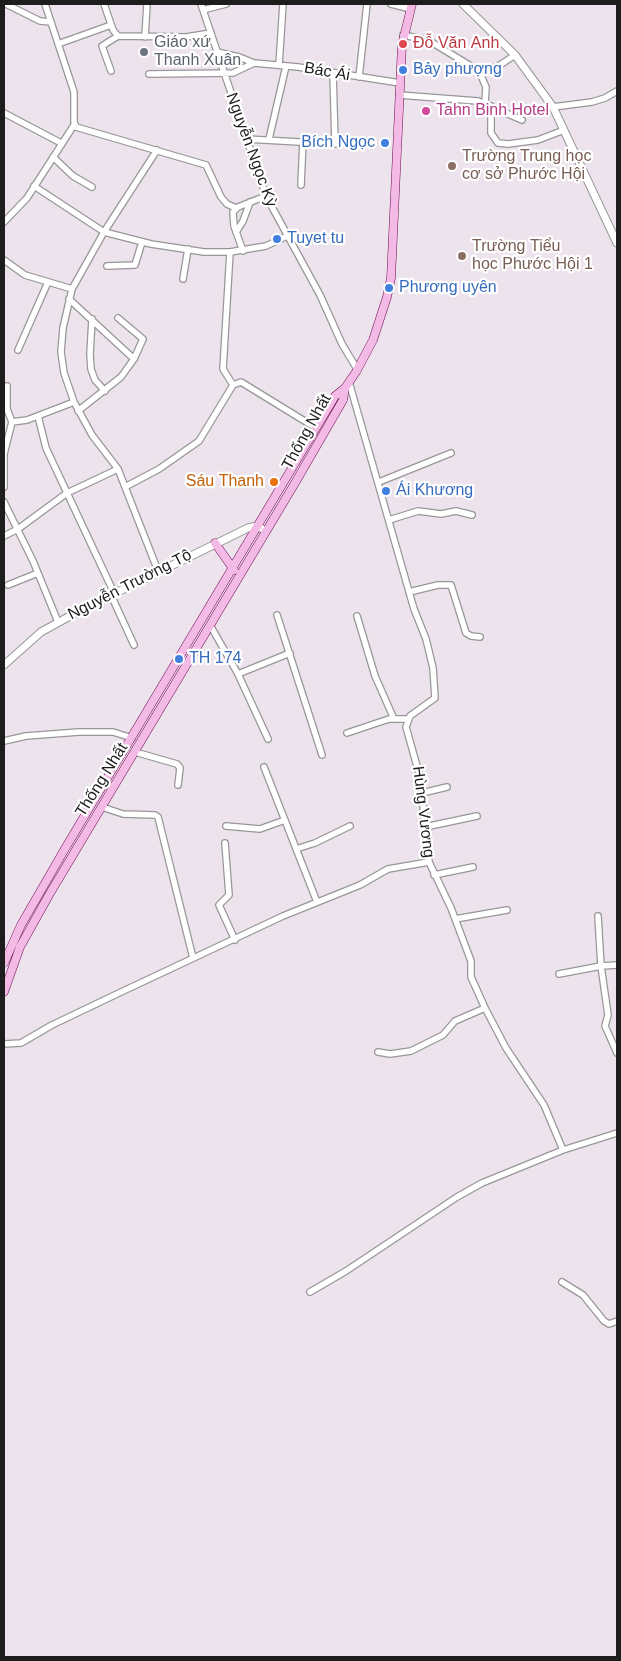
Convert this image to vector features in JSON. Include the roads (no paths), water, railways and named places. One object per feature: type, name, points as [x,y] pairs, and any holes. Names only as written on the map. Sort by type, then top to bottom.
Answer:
[{"type":"main road","points":[[347,385],[370,347],[380,322],[391,278],[400,83],[404,35],[412,7]]},
{"type":"main road","name":"Thống Nhất","points":[[4,963],[44,884],[335,396],[347,385]]},
{"type":"main road","name":"Thống Nhất","points":[[4,992],[14,962],[30,928],[343,400],[347,385]]},
{"type":"main road","points":[[215,543],[232,568],[240,575]]},
{"type":"main road","points":[[143,719],[151,725]]},
{"type":"street","points":[[6,4],[40,21],[51,22]]},
{"type":"street","points":[[4,222],[21,206],[74,125],[74,92],[45,4]]},
{"type":"street","points":[[104,4],[111,25],[118,36]]},
{"type":"street","points":[[145,37],[147,4]]},
{"type":"street","points":[[202,7],[226,4]]},
{"type":"street","points":[[269,139],[282,65],[283,4]]},
{"type":"street","points":[[359,77],[367,4]]},
{"type":"street","points":[[391,4],[412,7]]},
{"type":"street","points":[[463,4],[515,55],[553,107],[617,243]]},
{"type":"street","name":"Nguyễn Ngọc Kỳ","points":[[202,7],[266,196],[286,236],[320,295],[342,344],[357,369]]},
{"type":"street","points":[[58,44],[111,25]]},
{"type":"street","points":[[111,71],[103,44],[118,36],[186,37],[211,33]]},
{"type":"street","points":[[404,35],[428,40],[479,71],[486,87],[491,133],[498,142],[508,144],[538,140],[564,130]]},
{"type":"street","name":"Bác Ái","points":[[217,52],[239,56],[254,63],[282,65],[400,83]]},
{"type":"street","points":[[479,71],[497,67],[515,55]]},
{"type":"street","name":"Bác Ái","points":[[149,74],[233,73],[254,63]]},
{"type":"street","points":[[246,139],[335,144],[333,72]]},
{"type":"street","points":[[553,107],[592,102],[605,98],[617,91]]},
{"type":"street","points":[[400,95],[460,98],[488,104],[522,120]]},
{"type":"street","points":[[4,113],[62,143]]},
{"type":"street","points":[[74,125],[82,130],[206,165],[221,197],[227,204],[236,208]]},
{"type":"street","points":[[301,185],[303,141]]},
{"type":"street","points":[[157,150],[104,232],[72,289],[68,298],[61,352],[64,373],[74,402],[92,434],[118,469],[158,571]]},
{"type":"street","points":[[53,157],[73,176],[92,187]]},
{"type":"street","points":[[34,186],[104,232],[142,242],[188,250],[230,252],[272,244],[286,236]]},
{"type":"street","points":[[243,251],[232,217],[236,208],[266,196]]},
{"type":"street","points":[[236,232],[243,221],[250,202]]},
{"type":"street","points":[[108,266],[135,265],[142,242]]},
{"type":"street","points":[[183,279],[188,250]]},
{"type":"street","points":[[230,252],[223,369],[233,385]]},
{"type":"street","points":[[4,260],[25,275],[72,289]]},
{"type":"street","points":[[18,350],[48,282]]},
{"type":"street","points":[[68,298],[134,359]]},
{"type":"street","points":[[78,411],[121,377],[134,359],[144,338],[118,318]]},
{"type":"street","points":[[92,319],[90,344],[92,369],[95,380],[105,391]]},
{"type":"street","points":[[125,487],[199,441],[233,385],[241,382],[316,428]]},
{"type":"street","points":[[347,385],[379,482],[409,592],[429,648],[436,696],[432,702],[408,719],[394,719],[347,733]]},
{"type":"street","points":[[4,487],[4,454],[12,422],[7,409],[7,386]]},
{"type":"street","points":[[12,422],[38,416],[74,402]]},
{"type":"street","points":[[38,416],[43,440],[134,645]]},
{"type":"street","points":[[379,482],[452,453]]},
{"type":"street","points":[[4,536],[18,530],[68,494],[118,469]]},
{"type":"street","points":[[4,502],[38,573],[58,622]]},
{"type":"street","points":[[389,520],[418,511],[441,514],[456,511],[472,515]]},
{"type":"street","points":[[257,526],[266,531]]},
{"type":"street","name":"Nguyễn Trường Tộ","points":[[4,665],[28,642],[58,622],[215,543],[257,526]]},
{"type":"street","points":[[8,585],[38,573]]},
{"type":"street","points":[[409,592],[446,584],[451,585],[466,633],[471,636],[480,637]]},
{"type":"street","points":[[277,615],[322,755]]},
{"type":"street","points":[[357,616],[374,676],[394,719]]},
{"type":"street","points":[[210,625],[238,674],[268,739]]},
{"type":"street","points":[[238,674],[290,653]]},
{"type":"street","name":"Hùng Vương","points":[[408,719],[406,730],[418,768],[429,862],[455,919],[471,961],[471,977],[485,1008],[506,1048],[544,1105],[563,1150]]},
{"type":"street","points":[[4,741],[26,736],[80,732],[113,732],[132,738]]},
{"type":"street","points":[[135,752],[178,764],[180,768],[178,785]]},
{"type":"street","points":[[264,767],[317,902]]},
{"type":"street","points":[[422,793],[447,787]]},
{"type":"street","points":[[102,807],[132,816],[151,814],[158,817],[183,924],[193,958]]},
{"type":"street","points":[[425,827],[477,816]]},
{"type":"street","points":[[226,826],[260,829],[285,820]]},
{"type":"street","points":[[296,849],[315,844],[350,826]]},
{"type":"street","points":[[225,844],[229,895],[220,905],[235,940]]},
{"type":"street","points":[[4,1044],[21,1043],[52,1025],[193,958],[283,916],[360,885],[392,867],[429,862]]},
{"type":"street","points":[[434,875],[472,867]]},
{"type":"street","points":[[455,919],[507,910]]},
{"type":"street","points":[[598,916],[601,966],[608,1015],[604,1026],[617,1053]]},
{"type":"street","points":[[559,974],[617,965]]},
{"type":"street","points":[[378,1052],[390,1054],[411,1051],[443,1035],[455,1021],[485,1008]]},
{"type":"street","points":[[310,1292],[346,1271],[457,1196],[488,1180],[563,1150],[617,1133]]},
{"type":"street","points":[[562,1282],[583,1295],[604,1321],[609,1324],[617,1321]]},
{"type":"place","name":"Đỗ Văn Anh","points":[[403,44]]},
{"type":"place","name":"Giáo xứ Thanh Xuân","points":[[144,52]]},
{"type":"place","name":"Bảy phượng","points":[[403,70]]},
{"type":"place","name":"Tahn Binh Hotel","points":[[426,111]]},
{"type":"place","name":"Bích Ngọc","points":[[385,143]]},
{"type":"place","name":"Trường Trung học cơ sở Phước Hội","points":[[452,166]]},
{"type":"place","name":"Tuyet tu","points":[[277,239]]},
{"type":"place","name":"Trường Tiểu học Phước Hội 1","points":[[462,256]]},
{"type":"place","name":"Phương uyên","points":[[389,288]]},
{"type":"place","name":"Sáu Thanh","points":[[274,482]]},
{"type":"place","name":"Ái Khương","points":[[386,491]]},
{"type":"place","name":"TH 174","points":[[179,659]]}]
